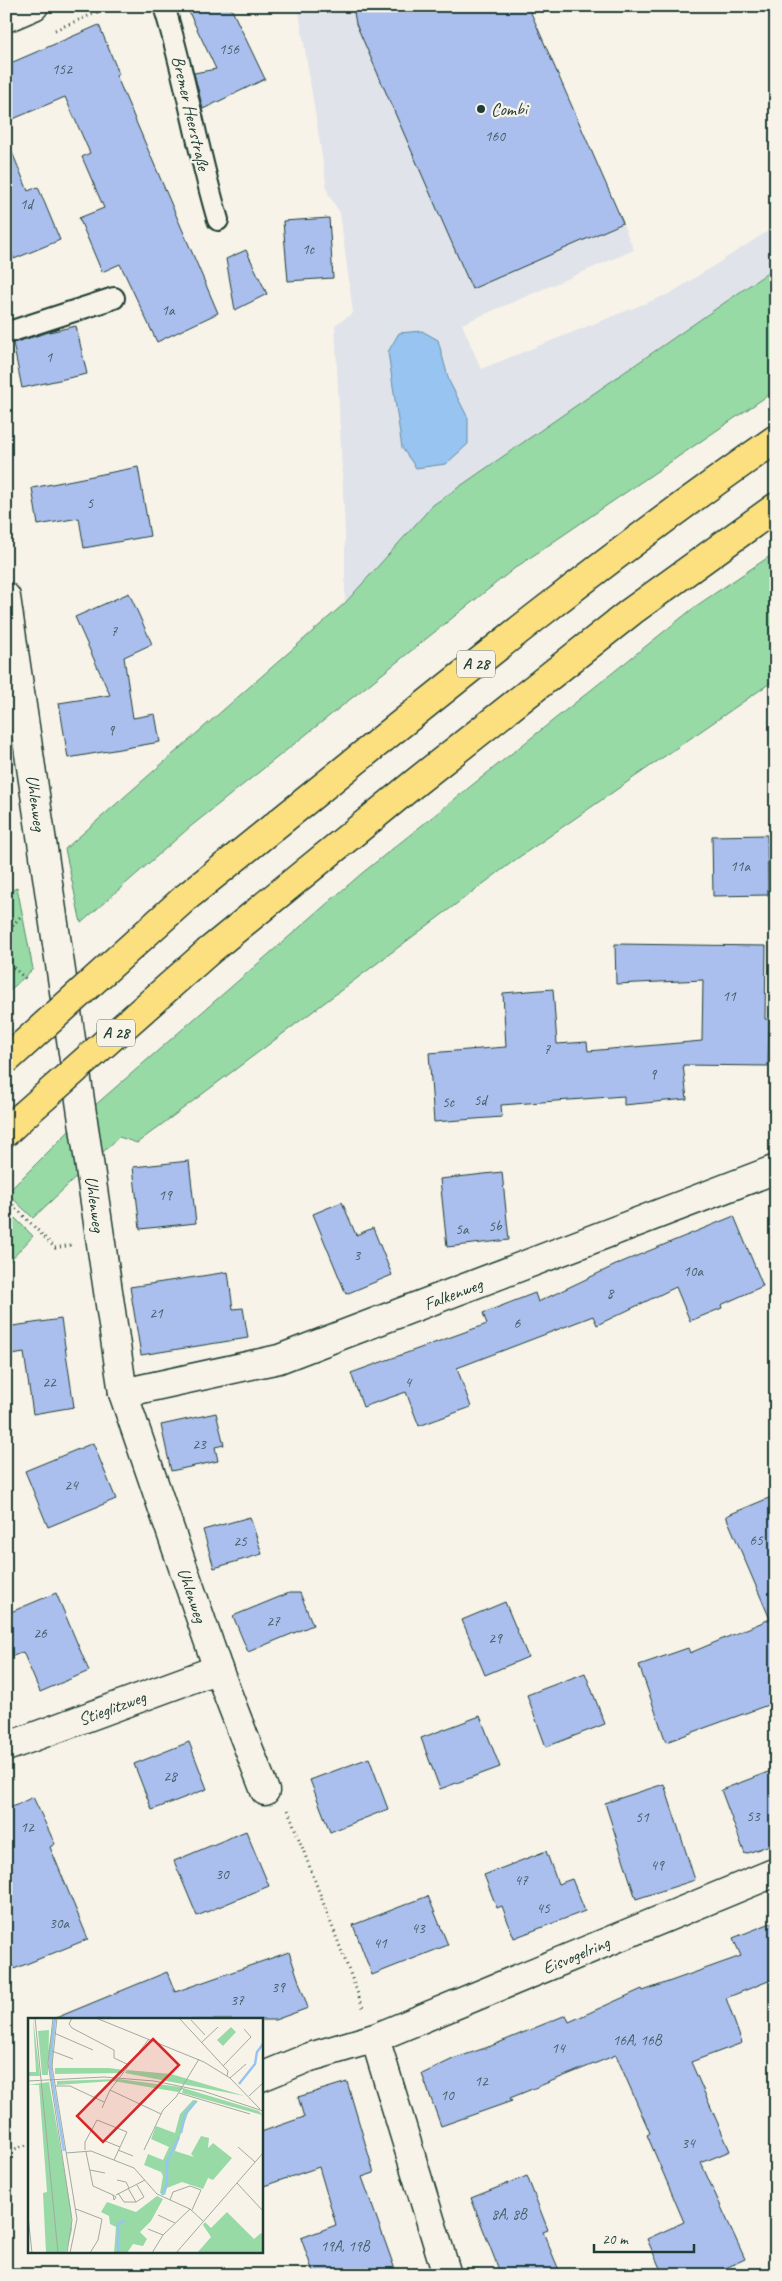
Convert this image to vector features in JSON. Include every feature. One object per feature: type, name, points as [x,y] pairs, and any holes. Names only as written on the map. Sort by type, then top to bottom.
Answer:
[{"type":"highway","name":"A 28","points":[[6,1060],[184,899],[566,594],[692,498],[776,439]]},
{"type":"highway","name":"A 28","points":[[15,1124],[209,951],[416,782],[632,611],[776,507]]},
{"type":"street","points":[[6,18],[34,6]]},
{"type":"street","name":"Uhlenweg","points":[[6,597],[17,742],[123,1393],[218,1669],[265,1791]]},
{"type":"street","name":"Falkenweg","points":[[123,1393],[279,1360],[776,1169]]},
{"type":"street","name":"Stieglitzweg","points":[[6,1747],[218,1669]]},
{"type":"street","name":"Eisvogelring","points":[[262,2077],[310,2057],[375,2038],[776,1872]]},
{"type":"street","points":[[375,2038],[447,2275]]},
{"type":"lane","name":"Bremer Heerstraße","points":[[164,6],[182,67],[194,130],[218,220]]},
{"type":"lane","points":[[6,333],[114,298]]},
{"type":"path","points":[[52,32],[112,6]]},
{"type":"path","points":[[6,933],[24,913]]},
{"type":"path","points":[[6,961],[26,980]]},
{"type":"path","points":[[6,1198],[55,1248]]},
{"type":"path","points":[[265,1791],[287,1808],[375,2038]]},
{"type":"path","points":[[6,2152],[28,2144]]},
{"type":"shaded area","points":[[298,6],[528,6],[634,250],[462,324],[481,369],[671,293],[776,226],[776,267],[433,505],[345,603],[345,533],[335,325],[353,313],[340,213],[328,194]],"holes":[[[438,340],[449,381],[468,419],[468,444],[402,448],[388,352]]]},
{"type":"green space","points":[[776,267],[776,390],[515,568],[190,827],[81,923],[65,849],[345,603],[433,505]]},
{"type":"green space","points":[[776,552],[776,679],[515,860],[137,1143],[119,1137],[33,1218],[7,1193],[93,1107],[361,874],[696,606]]},
{"type":"green space","points":[[17,887],[33,969],[6,994],[6,896]]},
{"type":"green space","points":[[6,1209],[33,1236],[6,1265]]},
{"type":"water","points":[[422,331],[438,340],[449,381],[468,418],[468,444],[446,464],[416,468],[402,448],[388,352],[399,333]]},
{"type":"building","points":[[186,6],[230,6],[265,79],[203,109],[194,73],[216,69]]},
{"type":"building","points":[[353,6],[528,6],[623,223],[472,289],[356,24]]},
{"type":"building","points":[[99,25],[119,74],[116,75],[218,313],[157,342],[120,264],[102,272],[79,218],[104,208],[82,157],[90,153],[65,97],[6,122],[6,65]]},
{"type":"building","points":[[7,140],[28,191],[38,187],[60,240],[14,259],[6,239]]},
{"type":"building","points":[[329,218],[333,278],[288,281],[283,221]]},
{"type":"building","points":[[246,250],[267,294],[235,310],[226,259]]},
{"type":"building","points":[[76,326],[87,374],[22,388],[13,343]]},
{"type":"building","points":[[138,467],[150,536],[84,548],[79,518],[38,525],[32,488]]},
{"type":"building","points":[[129,593],[152,644],[124,657],[133,718],[155,714],[160,742],[68,758],[59,703],[110,695],[75,617]]},
{"type":"building","points":[[767,835],[768,895],[713,896],[712,836]]},
{"type":"building","points":[[615,944],[766,946],[765,1019],[769,1019],[768,1066],[683,1065],[687,1099],[624,1105],[624,1096],[501,1105],[502,1117],[434,1122],[429,1053],[506,1047],[503,993],[553,989],[557,1044],[587,1042],[588,1051],[702,1041],[703,980],[616,984]]},
{"type":"building","points":[[189,1161],[196,1223],[140,1229],[133,1167]]},
{"type":"building","points":[[502,1172],[509,1240],[447,1247],[440,1179]]},
{"type":"building","points":[[342,1202],[356,1235],[373,1228],[392,1275],[346,1294],[313,1214]]},
{"type":"building","points":[[734,1216],[763,1286],[721,1305],[722,1308],[690,1321],[676,1287],[597,1325],[593,1316],[457,1368],[471,1407],[419,1426],[406,1392],[363,1407],[351,1373],[487,1324],[483,1313],[535,1293],[538,1302],[622,1262]]},
{"type":"building","points":[[228,1272],[233,1309],[243,1308],[248,1338],[141,1355],[130,1287]]},
{"type":"building","points":[[61,1319],[74,1407],[33,1414],[24,1353],[6,1356],[6,1327]]},
{"type":"building","points":[[216,1413],[224,1445],[215,1447],[218,1461],[171,1471],[161,1425]]},
{"type":"building","points":[[93,1443],[116,1499],[48,1527],[25,1471]]},
{"type":"building","points":[[776,1495],[776,1702],[666,1742],[639,1665],[688,1648],[690,1653],[770,1619],[726,1516]]},
{"type":"building","points":[[250,1517],[262,1554],[214,1568],[203,1530]]},
{"type":"building","points":[[56,1593],[89,1671],[40,1692],[23,1652],[6,1659],[6,1614]]},
{"type":"building","points":[[289,1593],[300,1593],[313,1625],[248,1652],[233,1616]]},
{"type":"building","points":[[505,1602],[528,1657],[485,1675],[462,1620]]},
{"type":"building","points":[[585,1673],[605,1724],[546,1747],[527,1695]]},
{"type":"building","points":[[480,1716],[500,1767],[440,1789],[421,1738]]},
{"type":"building","points":[[189,1742],[207,1789],[152,1810],[134,1764]]},
{"type":"building","points":[[369,1758],[388,1809],[330,1832],[310,1780]]},
{"type":"building","points":[[776,1769],[776,1843],[745,1854],[721,1790]]},
{"type":"building","points":[[664,1784],[695,1880],[636,1899],[605,1803]]},
{"type":"building","points":[[33,1797],[55,1844],[50,1847],[88,1939],[14,1969],[6,1948],[6,1810]]},
{"type":"building","points":[[246,1831],[269,1886],[197,1916],[174,1861]]},
{"type":"building","points":[[546,1851],[558,1884],[572,1879],[585,1911],[514,1938],[502,1906],[497,1908],[484,1875]]},
{"type":"building","points":[[428,1896],[448,1945],[372,1975],[353,1925]]},
{"type":"building","points":[[776,1921],[776,1978],[726,1998],[742,2043],[691,2062],[730,2151],[701,2163],[745,2259],[711,2275],[663,2275],[647,2239],[684,2222],[647,2135],[650,2133],[616,2055],[510,2098],[512,2101],[441,2126],[422,2074],[453,2059],[491,2046],[566,2015],[569,2022],[642,1989],[643,1991],[741,1956],[733,1938]]},
{"type":"building","points":[[289,1952],[308,2008],[275,2020],[262,2020],[262,2018],[56,2018],[167,1972],[175,1992]]},
{"type":"building","points":[[347,2082],[374,2173],[362,2177],[397,2275],[314,2275],[301,2238],[336,2225],[319,2167],[262,2187],[262,2132],[304,2117],[298,2097]]},
{"type":"building","points":[[527,2176],[548,2230],[543,2232],[561,2275],[501,2275],[471,2198]]},
{"type":"place","name":"Combi","points":[[481,109]]}]
